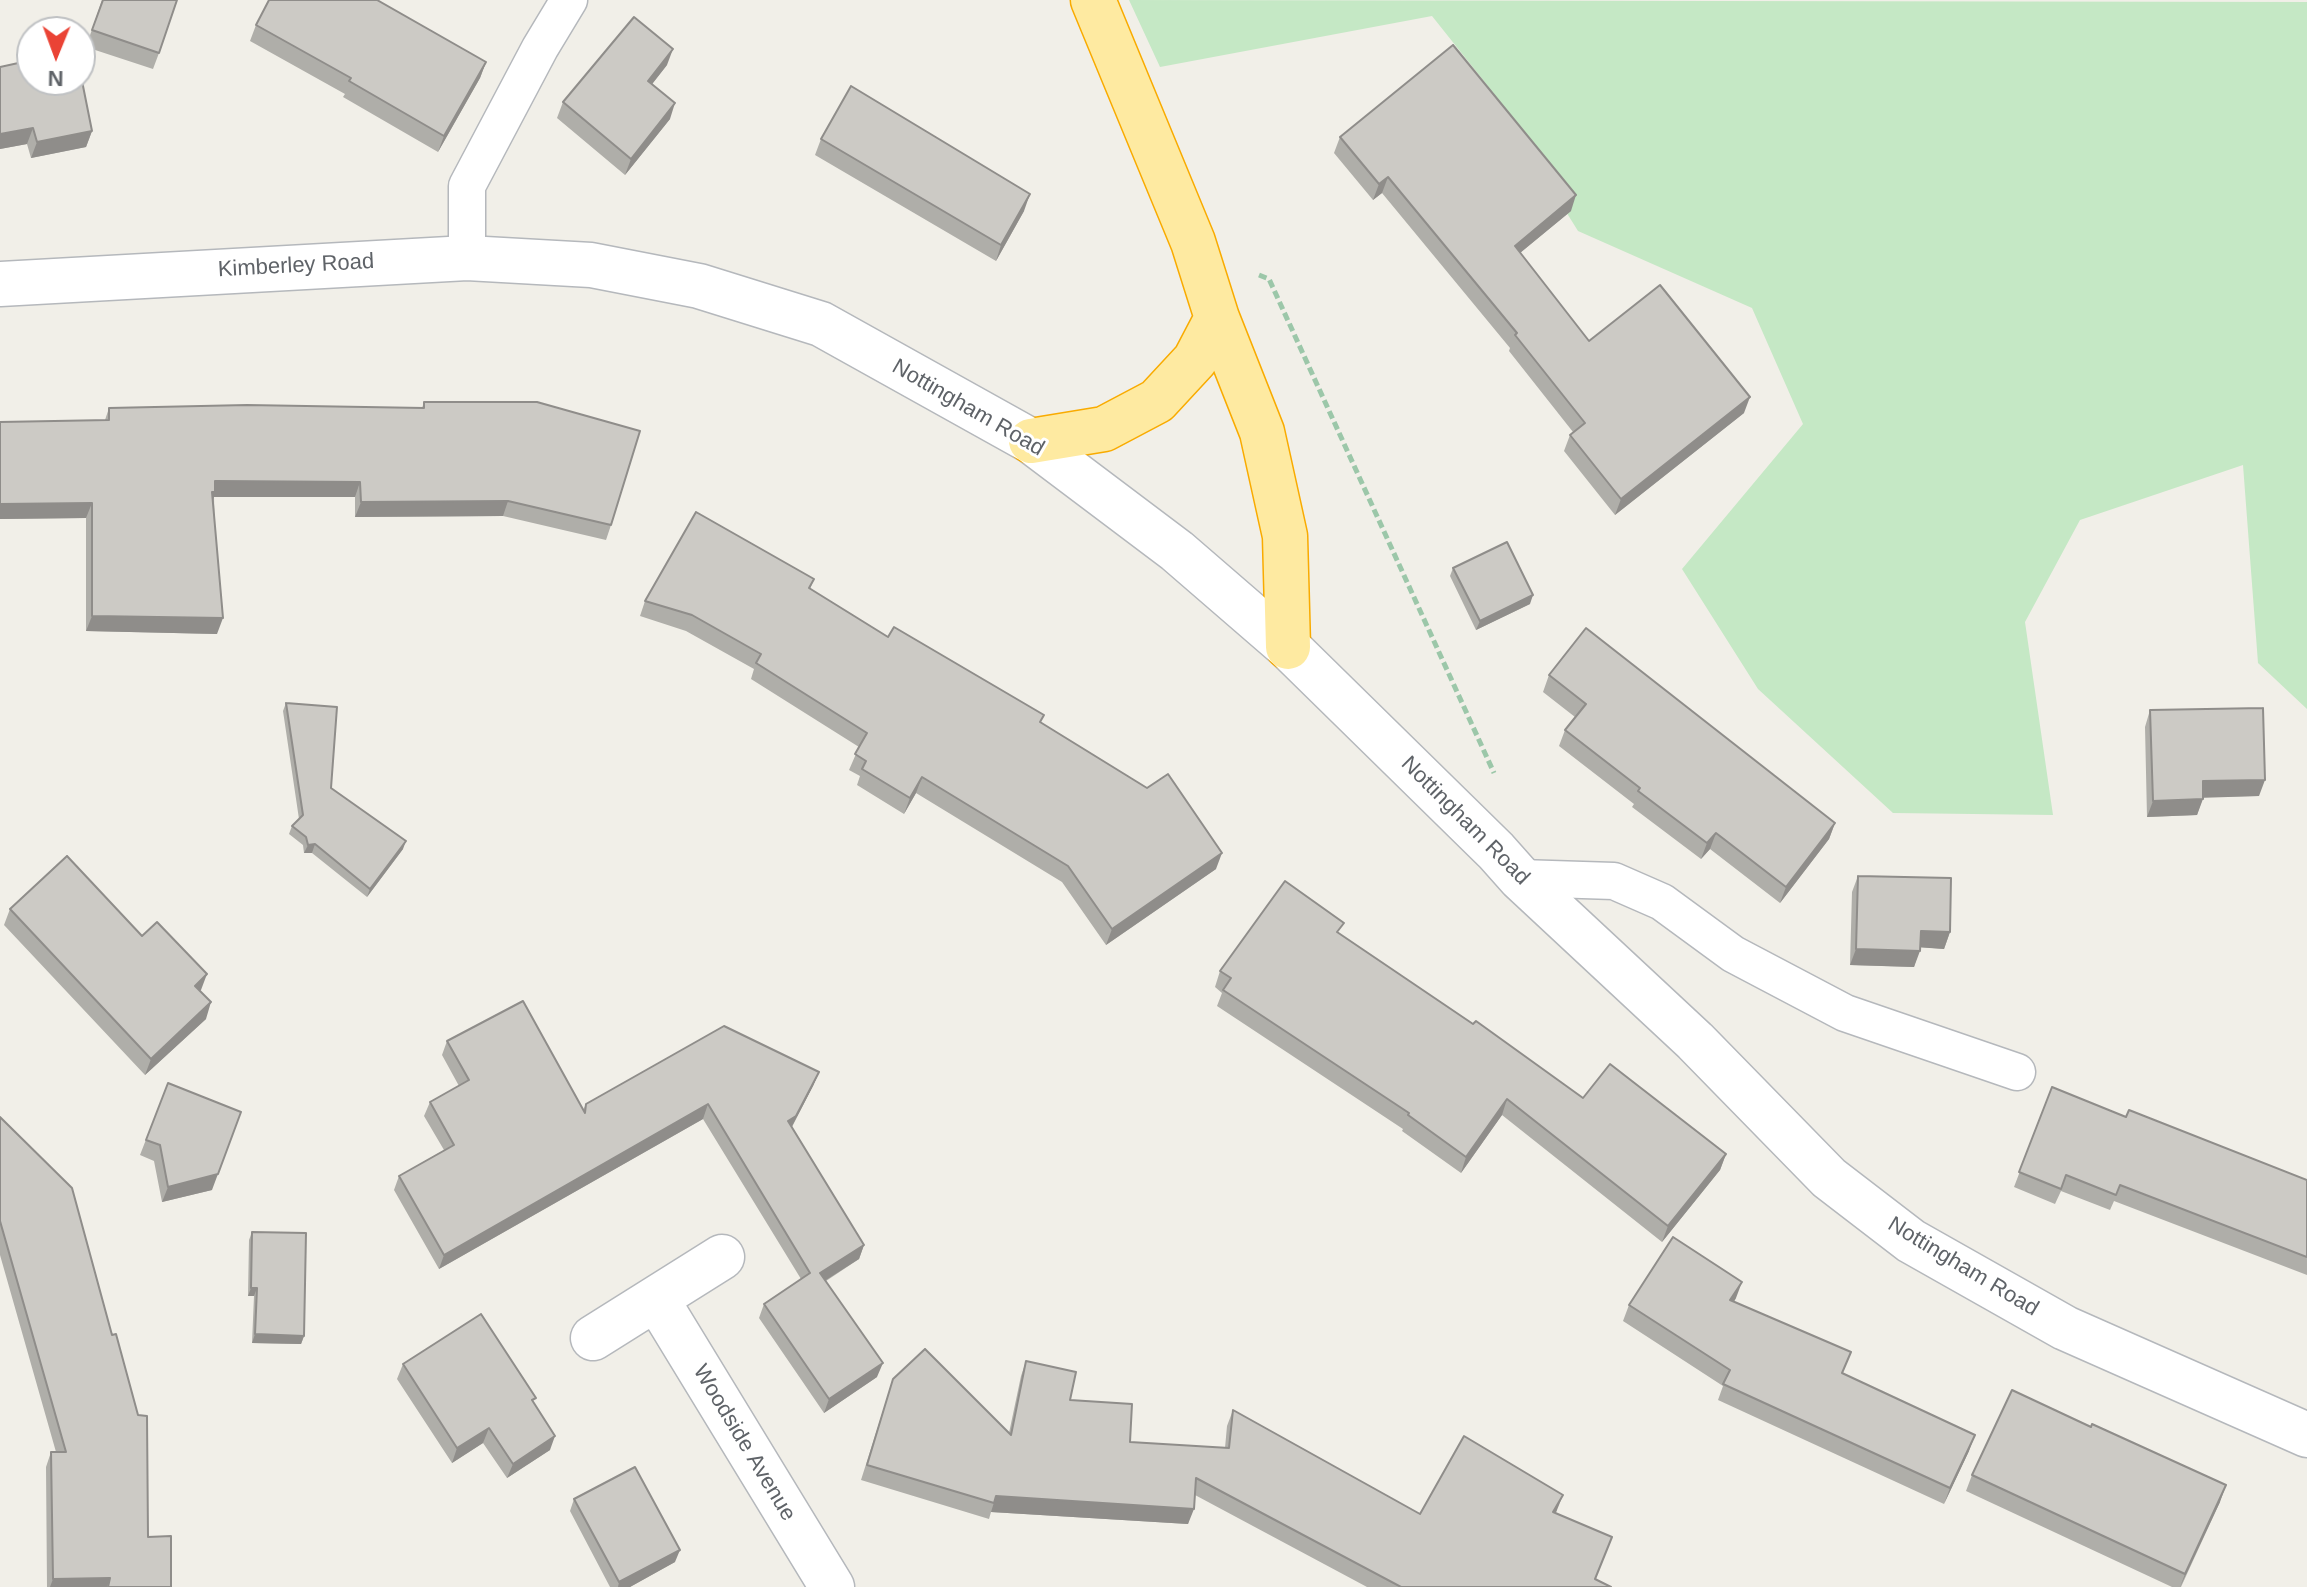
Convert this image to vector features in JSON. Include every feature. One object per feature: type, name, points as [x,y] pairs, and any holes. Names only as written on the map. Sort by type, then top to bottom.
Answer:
[{"type":"highway","points":[[1093,0],[1193,242],[1217,318],[1262,432],[1285,536],[1288,647]]},
{"type":"highway","points":[[1031,441],[1104,429],[1157,401],[1195,360],[1217,318]]},
{"type":"street","name":"Kimberley Road","points":[[0,284],[467,258],[591,265]]},
{"type":"street","name":"Nottingham Road","points":[[591,265],[699,286],[821,324],[1031,441],[1177,551],[1288,647],[1520,878],[1695,1041],[1829,1178],[1911,1241],[2065,1328],[2307,1435]]},
{"type":"street","points":[[593,1338],[722,1257]]},
{"type":"street","name":"Woodside Avenue","points":[[657,1300],[832,1587]]},
{"type":"lane","points":[[467,258],[467,186],[564,2]]},
{"type":"lane","points":[[1520,878],[1614,881],[1662,902],[1733,954],[1845,1013],[2017,1072]]},
{"type":"path","points":[[1193,242],[1269,279],[1497,779]]},
{"type":"green space","points":[[1129,0],[2307,2],[2307,709],[2258,663],[2243,465],[2080,520],[2025,622],[2053,815],[1893,813],[1758,689],[1682,569],[1803,424],[1752,308],[1578,231],[1487,85],[1432,16],[1160,67]]},
{"type":"building","points":[[103,0],[177,0],[159,53],[96,31],[96,19]]},
{"type":"building","points":[[269,0],[377,0],[486,62],[444,136],[349,81],[351,78],[256,25]]},
{"type":"building","points":[[634,17],[673,49],[648,81],[675,103],[631,159],[563,102]]},
{"type":"building","points":[[1453,45],[1576,195],[1515,246],[1589,341],[1660,285],[1750,397],[1621,499],[1570,435],[1585,423],[1515,335],[1517,333],[1388,177],[1379,184],[1340,137]]},
{"type":"building","points":[[16,64],[16,96],[85,96],[92,131],[37,142],[33,128],[0,134],[0,67]]},
{"type":"building","points":[[851,86],[1030,194],[1001,245],[821,139]]},
{"type":"building","points":[[424,402],[537,402],[640,431],[611,525],[508,501],[361,502],[360,482],[215,481],[215,492],[212,492],[223,618],[92,616],[92,503],[0,504],[0,422],[109,420],[109,408],[247,405],[424,408]]},
{"type":"building","points":[[696,512],[814,579],[809,588],[888,637],[894,627],[1044,715],[1040,722],[1147,788],[1168,774],[1222,853],[1112,929],[1068,866],[922,777],[910,798],[862,769],[866,761],[855,754],[867,733],[756,663],[761,654],[692,615],[645,601]]},
{"type":"building","points":[[1507,542],[1533,595],[1480,621],[1453,568]]},
{"type":"building","points":[[1586,628],[1835,823],[1786,887],[1716,833],[1707,843],[1565,730],[1586,704],[1549,675]]},
{"type":"building","points":[[286,703],[337,707],[331,788],[406,841],[370,889],[315,844],[308,845],[306,837],[292,826],[303,815]]},
{"type":"building","points":[[2263,708],[2265,780],[2203,781],[2203,799],[2153,801],[2150,710]]},
{"type":"building","points":[[67,856],[142,936],[157,922],[207,974],[195,986],[211,1002],[151,1059],[10,909]]},
{"type":"building","points":[[1858,876],[1951,878],[1950,932],[1921,931],[1920,951],[1856,949]]},
{"type":"building","points":[[1285,881],[1344,923],[1337,932],[1473,1024],[1476,1021],[1583,1098],[1610,1064],[1726,1154],[1668,1226],[1507,1099],[1466,1157],[1409,1113],[1223,990],[1231,978],[1220,971]]},
{"type":"building","points":[[523,1001],[585,1113],[586,1104],[724,1026],[819,1072],[796,1116],[788,1121],[864,1245],[820,1273],[883,1363],[829,1399],[764,1304],[810,1273],[708,1104],[444,1255],[399,1176],[454,1145],[430,1102],[469,1080],[447,1041]]},
{"type":"building","points":[[168,1083],[241,1112],[218,1174],[168,1187],[160,1145],[146,1140]]},
{"type":"building","points":[[2052,1087],[2126,1117],[2129,1110],[2307,1180],[2307,1257],[2120,1185],[2116,1195],[2066,1175],[2061,1189],[2019,1172]]},
{"type":"building","points":[[0,1117],[72,1188],[112,1335],[116,1334],[138,1415],[147,1416],[148,1537],[171,1536],[171,1587],[108,1587],[110,1578],[53,1579],[51,1452],[66,1452],[0,1221]]},
{"type":"building","points":[[252,1232],[306,1233],[304,1336],[255,1334],[257,1288],[251,1288]]},
{"type":"building","points":[[1673,1237],[1742,1282],[1730,1300],[1851,1352],[1842,1373],[1975,1435],[1950,1488],[1723,1384],[1730,1370],[1629,1305]]},
{"type":"building","points":[[481,1314],[536,1398],[532,1400],[555,1436],[513,1464],[489,1428],[457,1448],[403,1364]]},
{"type":"building","points":[[925,1349],[1011,1435],[1026,1361],[1076,1372],[1070,1400],[1132,1404],[1130,1442],[1229,1448],[1233,1410],[1420,1514],[1464,1436],[1563,1495],[1553,1512],[1612,1537],[1595,1579],[1611,1587],[1401,1587],[1196,1478],[1194,1509],[996,1496],[994,1503],[867,1465],[893,1379]]},
{"type":"building","points":[[2012,1390],[2226,1485],[2185,1574],[1972,1475]]},
{"type":"building","points":[[635,1467],[680,1550],[619,1582],[574,1499]]}]
